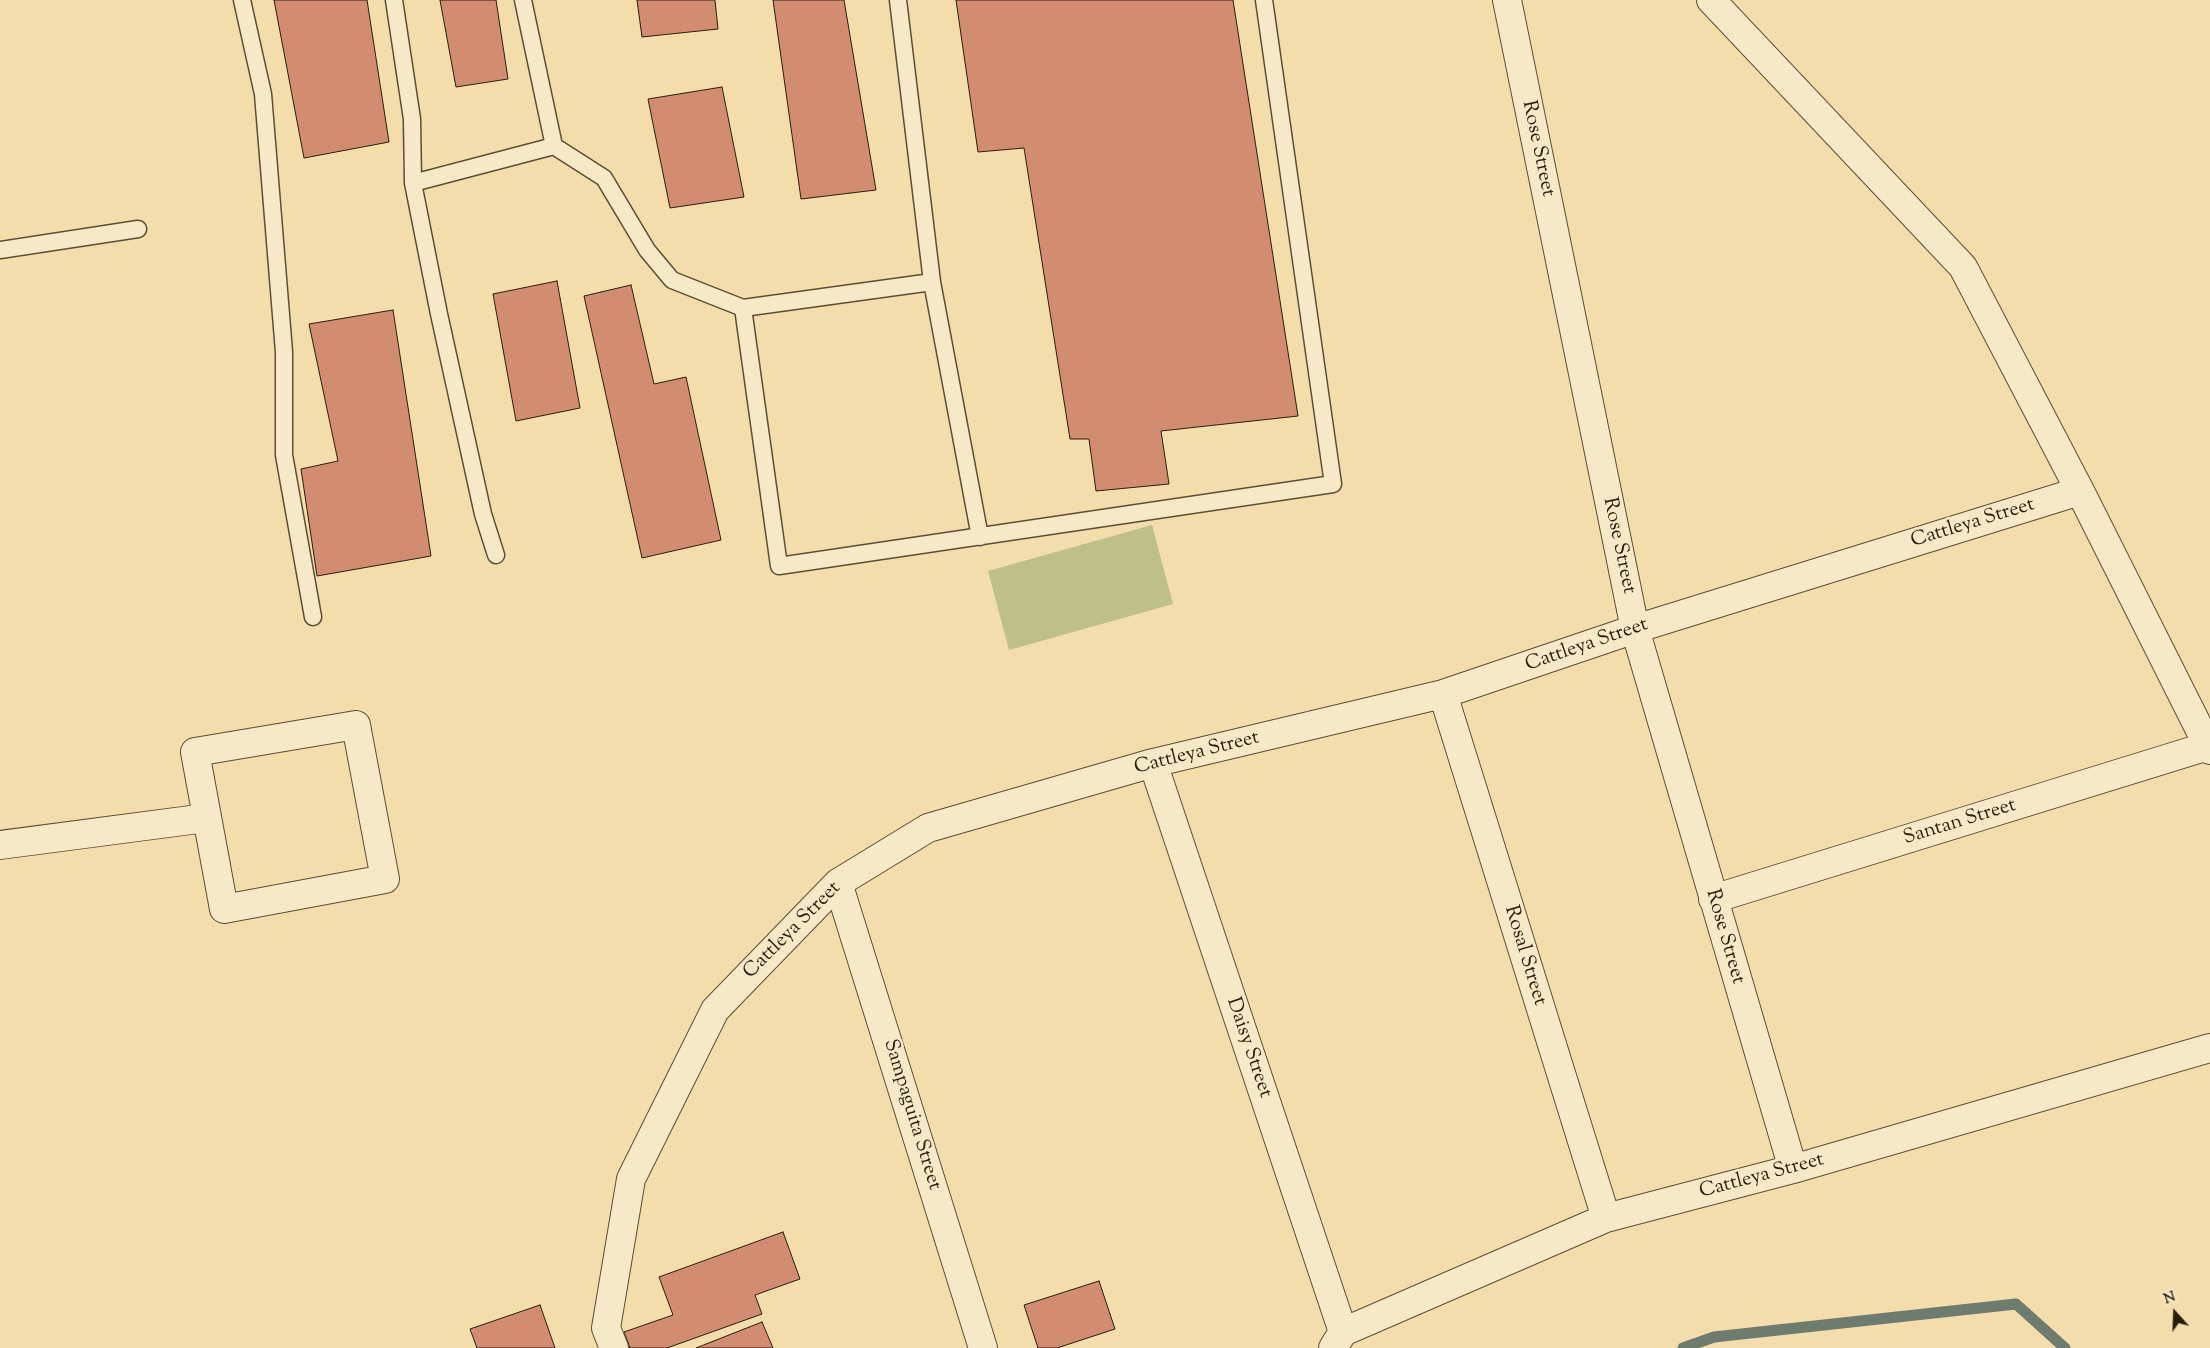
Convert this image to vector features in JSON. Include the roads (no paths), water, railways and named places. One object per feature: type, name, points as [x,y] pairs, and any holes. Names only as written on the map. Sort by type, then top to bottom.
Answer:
[{"type":"street","name":"Rose Street","points":[[1507,0],[1635,629],[1793,1169]]},
{"type":"street","points":[[1712,0],[1963,267],[2080,491],[2209,748]]},
{"type":"street","name":"Cattleya Street","points":[[614,1348],[606,1328],[631,1179],[715,1010],[838,883],[928,828],[1153,763],[1443,694],[1635,629],[2080,491]]},
{"type":"street","name":"Rosal Street","points":[[1443,694],[1606,1218]]},
{"type":"street","points":[[356,725],[384,879],[224,909],[206,818],[195,752],[356,725]]},
{"type":"street","name":"Santan Street","points":[[1713,899],[2209,748]]},
{"type":"street","name":"Daisy Street","points":[[1153,763],[1338,1340]]},
{"type":"street","points":[[0,845],[206,818]]},
{"type":"street","name":"Sampaguita Street","points":[[838,883],[983,1348]]},
{"type":"street","name":"Cattleya Street","points":[[1338,1340],[1606,1218],[1793,1169],[2210,1048]]},
{"type":"lane","points":[[242,0],[263,94],[284,352],[284,455],[313,617]]},
{"type":"lane","points":[[394,0],[412,119],[413,184],[445,343],[484,514],[496,555]]},
{"type":"lane","points":[[523,0],[554,146],[604,178],[647,250],[672,280],[743,308],[932,282]]},
{"type":"lane","points":[[898,0],[932,282],[980,536]]},
{"type":"lane","points":[[743,308],[779,566],[1333,484],[1264,0]]},
{"type":"lane","points":[[413,184],[554,146]]},
{"type":"lane","points":[[0,250],[138,229]]},
{"type":"waterway","points":[[1683,1348],[1714,1337],[2016,1304],[2065,1348]]}]
